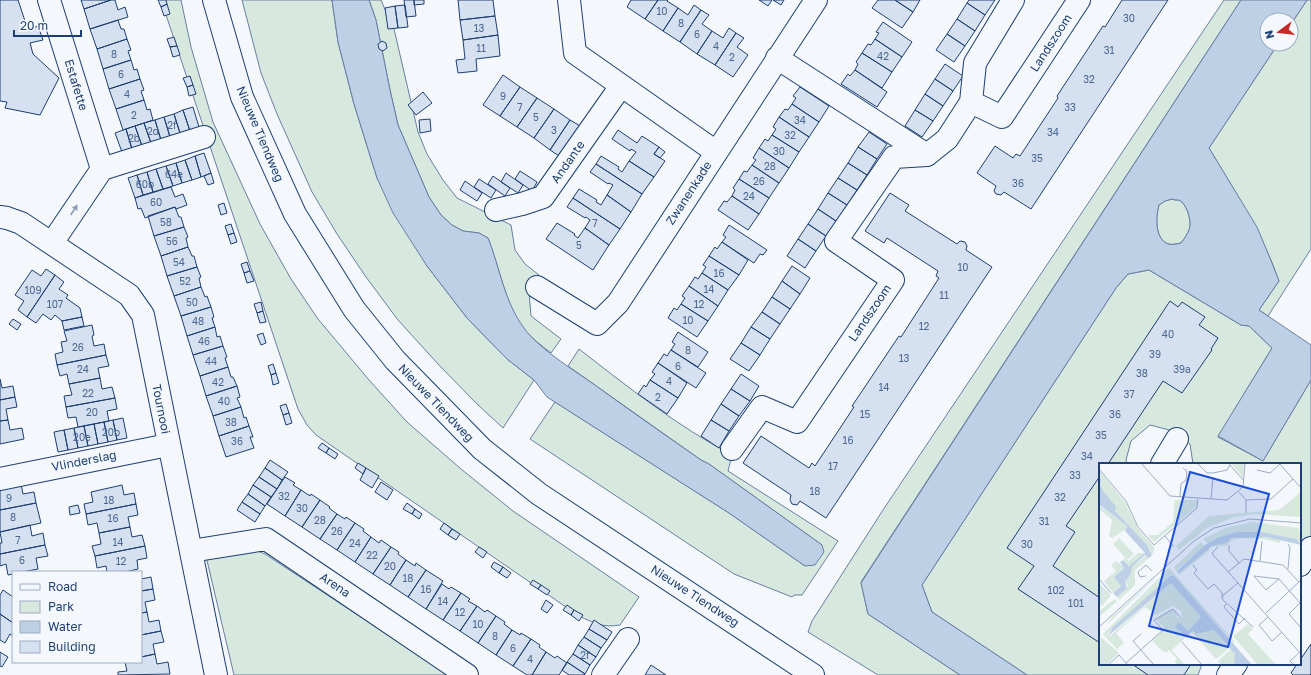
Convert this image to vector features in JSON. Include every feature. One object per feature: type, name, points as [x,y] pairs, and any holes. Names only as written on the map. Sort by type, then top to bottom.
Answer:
[{"type":"street","name":"Estafette","points":[[49,0],[102,169]]},
{"type":"street","name":"Nieuwe Tiendweg","points":[[214,0],[242,97],[295,214],[354,309],[395,360],[482,449],[539,494],[813,675]]},
{"type":"street","points":[[568,0],[575,53],[716,152]]},
{"type":"street","name":"Zwanenkade","points":[[538,288],[597,324],[618,303],[816,0]]},
{"type":"street","points":[[777,58],[927,155],[947,138],[972,102],[974,63],[1013,0]]},
{"type":"street","name":"Landszoom","points":[[972,102],[1002,117],[1079,0]]},
{"type":"street","name":"Andante","points":[[496,210],[543,197],[621,86]]},
{"type":"street","points":[[52,243],[102,169],[204,137]]},
{"type":"street","name":"Landszoom","points":[[732,449],[762,407],[796,422],[893,280],[836,241],[894,157],[927,155]]},
{"type":"street","name":"Tournooi","points":[[0,217],[21,223],[129,295],[143,315],[168,445],[216,675]]},
{"type":"street","points":[[1163,463],[1177,439]]},
{"type":"street","name":"Vlinderslag","points":[[0,479],[168,445]]},
{"type":"street","name":"Arena","points":[[191,551],[266,539],[467,675]]},
{"type":"street","points":[[1301,563],[1311,548]]},
{"type":"street","points":[[603,675],[628,639]]},
{"type":"street","points":[[1228,675],[1235,665]]},
{"type":"green space","points":[[161,0],[181,0],[191,47],[213,122],[260,224],[291,279],[318,319],[369,380],[407,422],[461,469],[513,511],[639,597],[620,625],[609,626],[594,623],[579,616],[316,435],[307,425],[298,409]]},
{"type":"green space","points":[[242,0],[332,0],[338,42],[354,104],[377,178],[427,266],[467,318],[507,359],[534,380],[503,428],[439,365],[398,320],[366,277],[337,234],[312,192],[277,114],[261,73]]},
{"type":"green space","points":[[369,0],[381,0],[387,14],[398,23],[394,29],[418,132],[427,154],[443,180],[457,198],[511,225],[515,250],[525,264],[539,275],[529,292],[531,316],[561,339],[551,353],[529,335],[517,318],[507,296],[488,238],[479,233],[463,231],[452,225],[441,215],[429,197],[398,125],[376,20]]},
{"type":"green space","points":[[1224,0],[1241,0],[861,582],[868,614],[960,675],[878,675],[808,632],[812,621],[883,510]]},
{"type":"green space","points":[[1307,0],[1311,0],[1311,249],[1268,316],[1259,310],[1279,281],[1265,246],[1238,196],[1209,148],[1273,52],[1299,52],[1299,12]]},
{"type":"green space","points":[[1172,199],[1179,200],[1184,204],[1188,211],[1190,223],[1188,233],[1181,243],[1168,244],[1163,241],[1158,232],[1157,215],[1159,205]]},
{"type":"green space","points":[[1149,270],[1241,325],[1249,326],[1272,348],[1218,437],[1263,461],[1311,380],[1311,543],[1304,539],[1301,543],[1301,463],[1193,463],[1190,444],[1173,431],[1150,425],[1131,441],[1126,460],[1127,463],[1099,463],[1099,665],[1202,665],[1198,675],[1027,675],[932,612],[922,585],[1116,288],[1128,274]]},
{"type":"green space","points":[[579,349],[634,392],[672,419],[732,455],[728,471],[838,541],[802,595],[794,595],[792,597],[734,574],[530,439],[555,402],[729,513],[805,566],[822,545],[568,366]]},
{"type":"green space","points":[[255,550],[265,554],[449,675],[234,675],[205,552]]},
{"type":"water","points":[[332,0],[369,0],[376,20],[398,125],[429,197],[441,215],[452,225],[463,231],[479,233],[488,238],[507,296],[517,318],[524,328],[537,343],[565,364],[822,545],[824,552],[815,565],[805,566],[729,513],[547,397],[534,380],[507,359],[467,318],[427,266],[393,213],[377,178],[354,104],[338,42]]},
{"type":"water","points":[[1241,0],[1307,0],[1299,12],[1259,12],[1259,52],[1273,52],[1209,148],[1257,227],[1279,281],[1259,310],[1311,345],[1311,380],[1263,461],[1218,436],[1272,348],[1249,326],[1241,325],[1149,270],[1128,274],[1116,288],[922,585],[932,612],[1027,675],[960,675],[868,614],[861,583]],"holes":[[[1172,199],[1179,200],[1186,207],[1189,215],[1190,226],[1187,235],[1181,243],[1168,244],[1163,241],[1158,232],[1157,215],[1159,205]]]},
{"type":"building","points":[[0,0],[18,0],[28,30],[38,26],[43,40],[30,43],[33,54],[59,78],[40,115],[5,108],[7,102],[0,101]]},
{"type":"building","points":[[81,0],[111,0],[84,9]]},
{"type":"building","points":[[115,0],[118,10],[125,7],[128,17],[90,29],[84,9]]},
{"type":"building","points":[[158,0],[166,0],[167,4],[161,7]]},
{"type":"building","points":[[404,0],[414,0],[416,16],[406,17]]},
{"type":"building","points":[[414,0],[424,0],[424,4],[414,5]]},
{"type":"building","points":[[458,0],[493,0],[495,16],[460,20]]},
{"type":"building","points":[[631,0],[658,0],[645,19],[627,7]]},
{"type":"building","points":[[658,0],[668,0],[667,1],[678,8],[663,31],[645,19]]},
{"type":"building","points":[[759,0],[772,0],[768,6]]},
{"type":"building","points":[[773,0],[784,0],[781,5]]},
{"type":"building","points":[[878,0],[895,0],[913,12],[902,28],[872,8]]},
{"type":"building","points":[[895,0],[920,0],[913,12]]},
{"type":"building","points":[[969,0],[995,0],[985,15],[967,3]]},
{"type":"building","points":[[1122,0],[1168,0],[1031,209],[1004,192],[1001,195],[996,194],[994,191],[996,186],[977,173],[995,146],[1013,158],[1016,154],[1020,156],[1058,98],[1057,96]]},
{"type":"building","points":[[967,3],[985,15],[975,31],[957,19]]},
{"type":"building","points":[[167,4],[170,14],[164,16],[161,7]]},
{"type":"building","points":[[405,5],[408,27],[398,28],[395,6]]},
{"type":"building","points":[[694,5],[701,10],[680,42],[663,31],[678,8],[688,15]]},
{"type":"building","points":[[395,6],[398,28],[388,29],[385,8]]},
{"type":"building","points":[[701,10],[709,15],[702,24],[712,31],[697,54],[680,42]]},
{"type":"building","points":[[495,16],[498,35],[463,40],[460,20]]},
{"type":"building","points":[[957,19],[975,31],[965,46],[947,34]]},
{"type":"building","points":[[118,20],[121,29],[124,29],[127,39],[97,49],[90,29]]},
{"type":"building","points":[[883,22],[912,42],[902,57],[875,39],[879,33],[876,32]]},
{"type":"building","points":[[729,28],[736,33],[715,65],[697,54],[712,31],[723,38]]},
{"type":"building","points":[[736,33],[744,38],[737,47],[748,55],[733,77],[715,65]]},
{"type":"building","points":[[947,34],[965,46],[954,62],[936,50]]},
{"type":"building","points":[[498,35],[500,56],[476,59],[477,71],[458,73],[456,60],[465,59],[463,40]]},
{"type":"building","points":[[174,37],[177,46],[170,47],[167,39]]},
{"type":"building","points":[[127,39],[131,50],[128,51],[131,60],[103,69],[97,49]]},
{"type":"building","points":[[875,39],[902,57],[892,72],[862,53],[868,44],[871,45]]},
{"type":"building","points":[[382,41],[386,43],[387,48],[383,51],[379,49],[378,44]]},
{"type":"building","points":[[177,46],[180,55],[173,57],[170,47]]},
{"type":"building","points":[[862,53],[892,72],[882,88],[855,70],[858,64],[856,62]]},
{"type":"building","points":[[131,60],[134,70],[137,69],[140,79],[109,89],[103,69]]},
{"type":"building","points":[[945,64],[963,76],[953,91],[935,79]]},
{"type":"building","points":[[855,70],[887,92],[877,107],[841,84],[848,74],[850,76]]},
{"type":"building","points":[[503,75],[520,87],[500,116],[483,105]]},
{"type":"building","points":[[190,76],[193,85],[187,87],[183,78]]},
{"type":"building","points":[[140,79],[144,90],[141,91],[144,100],[116,109],[109,89]]},
{"type":"building","points":[[935,79],[953,91],[943,106],[925,94]]},
{"type":"building","points":[[193,85],[196,94],[189,96],[187,87]]},
{"type":"building","points":[[520,87],[537,98],[517,127],[500,116]]},
{"type":"building","points":[[800,87],[829,106],[819,122],[792,104],[796,98],[793,96]]},
{"type":"building","points":[[423,92],[432,103],[416,115],[408,105]]},
{"type":"building","points":[[925,94],[943,106],[933,121],[915,110]]},
{"type":"building","points":[[537,98],[554,109],[534,138],[517,127]]},
{"type":"building","points":[[144,100],[147,110],[150,109],[153,120],[123,130],[116,109]]},
{"type":"building","points":[[792,104],[819,122],[809,137],[779,117],[785,109],[788,110]]},
{"type":"building","points":[[193,107],[199,127],[190,131],[183,110]]},
{"type":"building","points":[[554,109],[570,120],[550,150],[534,138]]},
{"type":"building","points":[[183,110],[190,131],[180,133],[174,114]]},
{"type":"building","points":[[915,110],[933,121],[922,137],[905,126]]},
{"type":"building","points":[[174,114],[180,133],[170,137],[164,117]]},
{"type":"building","points":[[164,117],[170,137],[161,140],[155,120]]},
{"type":"building","points":[[779,117],[809,137],[799,152],[772,135],[776,129],[773,127]]},
{"type":"building","points":[[430,119],[431,131],[420,133],[419,120]]},
{"type":"building","points":[[155,120],[161,140],[151,143],[144,123]]},
{"type":"building","points":[[570,120],[587,130],[567,161],[550,150]]},
{"type":"building","points":[[144,123],[151,143],[142,146],[135,126]]},
{"type":"building","points":[[135,126],[142,146],[132,149],[126,129]]},
{"type":"building","points":[[126,129],[132,149],[122,152],[115,133]]},
{"type":"building","points":[[618,130],[637,143],[642,136],[659,147],[654,154],[665,161],[654,177],[629,161],[636,152],[631,149],[630,151],[612,139]]},
{"type":"building","points":[[869,132],[887,144],[877,159],[858,147]]},
{"type":"building","points":[[772,135],[799,152],[789,168],[759,148],[765,139],[768,141]]},
{"type":"building","points":[[659,147],[665,152],[660,158],[654,154]]},
{"type":"building","points":[[858,147],[877,159],[867,175],[848,163]]},
{"type":"building","points":[[759,148],[789,168],[779,183],[752,165],[756,160],[753,158]]},
{"type":"building","points":[[204,153],[211,173],[201,177],[195,156]]},
{"type":"building","points":[[195,156],[201,177],[192,180],[185,160]]},
{"type":"building","points":[[601,156],[619,167],[618,169],[622,172],[629,161],[654,177],[642,194],[596,164]]},
{"type":"building","points":[[185,160],[192,180],[182,183],[176,163]]},
{"type":"building","points":[[176,163],[182,183],[173,186],[166,166]]},
{"type":"building","points":[[848,163],[867,175],[857,190],[838,178]]},
{"type":"building","points":[[596,164],[642,194],[631,212],[607,195],[613,185],[608,184],[590,172]]},
{"type":"building","points":[[752,165],[779,183],[769,198],[739,179],[744,171],[747,172]]},
{"type":"building","points":[[166,166],[173,186],[163,189],[156,169]]},
{"type":"building","points":[[156,169],[163,189],[153,192],[147,172]]},
{"type":"building","points":[[520,171],[537,182],[532,191],[515,179]]},
{"type":"building","points":[[147,172],[153,192],[143,195],[137,175]]},
{"type":"building","points":[[211,173],[214,183],[208,185],[204,176]]},
{"type":"building","points":[[506,173],[523,185],[518,193],[501,182]]},
{"type":"building","points":[[137,175],[143,195],[135,198],[128,178]]},
{"type":"building","points":[[493,176],[510,188],[505,196],[488,184]]},
{"type":"building","points":[[838,178],[857,190],[847,205],[828,193]]},
{"type":"building","points":[[479,179],[496,190],[491,198],[474,187]]},
{"type":"building","points":[[739,179],[769,198],[759,214],[732,196],[735,190],[733,188]]},
{"type":"building","points":[[465,181],[482,193],[477,201],[460,190]]},
{"type":"building","points":[[171,187],[175,197],[183,194],[187,205],[176,209],[175,207],[145,218],[141,208],[138,209],[135,198]]},
{"type":"building","points":[[579,189],[597,200],[596,202],[601,205],[607,195],[631,212],[620,229],[573,198]]},
{"type":"building","points":[[828,193],[847,205],[836,221],[818,209]]},
{"type":"building","points":[[890,193],[909,205],[905,211],[957,244],[960,241],[965,242],[967,246],[966,250],[992,267],[826,518],[800,501],[797,505],[792,504],[790,500],[791,495],[743,463],[761,436],[809,468],[812,463],[815,466],[854,407],[852,406],[899,336],[901,337],[939,278],[936,276],[938,271],[887,238],[884,243],[865,231]]},
{"type":"building","points":[[732,196],[759,214],[748,230],[718,210],[724,201],[727,202]]},
{"type":"building","points":[[573,198],[620,229],[609,245],[585,228],[590,220],[567,207]]},
{"type":"building","points":[[224,203],[227,213],[221,215],[218,205]]},
{"type":"building","points":[[175,207],[179,217],[181,217],[184,227],[154,236],[148,216]]},
{"type":"building","points":[[818,209],[836,221],[826,236],[808,224]]},
{"type":"building","points":[[557,223],[575,234],[574,235],[578,238],[585,228],[609,245],[593,270],[546,239]]},
{"type":"building","points":[[231,224],[234,233],[228,235],[225,226]]},
{"type":"building","points":[[808,224],[826,236],[816,251],[798,239]]},
{"type":"building","points":[[729,225],[767,250],[763,255],[760,254],[754,263],[722,242],[726,237],[723,235]]},
{"type":"building","points":[[184,227],[188,237],[186,238],[188,247],[161,256],[154,236]]},
{"type":"building","points":[[234,233],[237,242],[231,244],[228,235]]},
{"type":"building","points":[[798,239],[816,251],[805,268],[787,256]]},
{"type":"building","points":[[722,242],[748,260],[739,275],[709,256],[715,247],[717,249]]},
{"type":"building","points":[[188,247],[192,256],[194,256],[197,267],[167,276],[161,256]]},
{"type":"building","points":[[709,256],[739,275],[728,290],[702,273],[706,267],[703,265]]},
{"type":"building","points":[[247,262],[250,271],[244,273],[241,264]]},
{"type":"building","points":[[792,266],[810,278],[800,294],[782,281]]},
{"type":"building","points":[[197,267],[201,277],[199,278],[201,287],[174,296],[167,276]]},
{"type":"building","points":[[46,269],[55,275],[27,317],[18,310],[24,301],[15,295],[32,270],[41,276]]},
{"type":"building","points":[[250,271],[254,281],[247,283],[244,273]]},
{"type":"building","points":[[702,273],[728,290],[718,306],[689,286],[695,277],[698,279]]},
{"type":"building","points":[[55,275],[64,282],[59,289],[68,295],[66,298],[80,308],[82,317],[62,321],[55,315],[51,320],[43,314],[36,323],[27,317]]},
{"type":"building","points":[[782,281],[800,294],[790,309],[772,297]]},
{"type":"building","points":[[689,286],[718,306],[708,321],[681,304],[685,298],[682,296]]},
{"type":"building","points":[[201,287],[205,297],[207,296],[211,307],[181,316],[174,296]]},
{"type":"building","points":[[772,297],[790,309],[780,324],[762,312]]},
{"type":"building","points":[[1170,301],[1178,307],[1182,302],[1205,317],[1199,325],[1218,338],[1211,349],[1212,350],[1182,393],[1163,381],[1109,463],[1099,463],[1099,477],[1066,526],[1075,532],[1053,566],[1099,597],[1099,642],[1018,589],[1034,566],[1007,548]]},
{"type":"building","points":[[261,302],[263,311],[257,313],[254,304]]},
{"type":"building","points":[[681,304],[708,321],[697,337],[668,318],[674,308],[677,310]]},
{"type":"building","points":[[211,307],[215,327],[187,336],[181,316]]},
{"type":"building","points":[[263,311],[266,322],[260,323],[257,313]]},
{"type":"building","points":[[762,312],[780,324],[770,339],[751,327]]},
{"type":"building","points":[[82,317],[84,326],[64,330],[62,321]]},
{"type":"building","points":[[13,319],[21,324],[17,330],[9,324]]},
{"type":"building","points":[[92,325],[94,346],[104,344],[106,355],[57,365],[55,354],[63,352],[61,342],[67,341],[64,331]]},
{"type":"building","points":[[215,327],[217,337],[220,336],[223,346],[193,355],[187,336]]},
{"type":"building","points":[[751,327],[770,339],[760,355],[741,343]]},
{"type":"building","points":[[678,332],[708,352],[698,367],[671,350],[675,344],[672,342]]},
{"type":"building","points":[[263,333],[266,343],[261,345],[257,335]]},
{"type":"building","points":[[741,343],[760,355],[749,371],[730,359]]},
{"type":"building","points":[[223,346],[227,357],[225,358],[228,367],[200,376],[193,355]]},
{"type":"building","points":[[671,350],[706,373],[696,388],[658,363],[664,354],[667,356]]},
{"type":"building","points":[[106,355],[109,366],[98,368],[100,378],[69,384],[67,374],[60,376],[57,365]]},
{"type":"building","points":[[658,363],[687,383],[678,398],[650,380],[655,374],[652,372]]},
{"type":"building","points":[[273,364],[276,373],[271,375],[268,366]]},
{"type":"building","points":[[228,367],[231,377],[233,377],[237,386],[206,396],[200,376]]},
{"type":"building","points":[[276,373],[279,383],[273,385],[271,375]]},
{"type":"building","points":[[741,374],[759,386],[750,401],[731,389]]},
{"type":"building","points":[[100,378],[102,389],[112,387],[115,398],[66,407],[64,396],[72,395],[69,384]]},
{"type":"building","points":[[0,379],[2,388],[13,386],[15,397],[0,400]]},
{"type":"building","points":[[650,380],[678,398],[667,414],[638,394],[644,385],[646,387]]},
{"type":"building","points":[[237,386],[240,397],[237,398],[241,407],[213,416],[206,396]]},
{"type":"building","points":[[731,389],[750,401],[739,416],[721,404]]},
{"type":"building","points":[[15,397],[17,407],[6,409],[8,420],[0,421],[0,400]]},
{"type":"building","points":[[115,398],[117,409],[107,411],[109,421],[78,427],[76,417],[68,418],[66,407]]},
{"type":"building","points":[[286,404],[289,413],[283,415],[280,406]]},
{"type":"building","points":[[721,404],[739,416],[729,431],[711,420]]},
{"type":"building","points":[[241,407],[244,418],[246,417],[249,426],[219,436],[213,416]]},
{"type":"building","points":[[289,413],[292,423],[286,425],[283,415]]},
{"type":"building","points":[[123,418],[127,438],[117,440],[113,420]]},
{"type":"building","points":[[8,420],[10,430],[22,428],[24,439],[0,444],[0,421]]},
{"type":"building","points":[[113,420],[117,440],[108,442],[104,422]]},
{"type":"building","points":[[711,420],[729,431],[719,448],[701,436]]},
{"type":"building","points":[[104,422],[108,442],[98,444],[94,424]]},
{"type":"building","points":[[94,424],[98,444],[88,446],[84,426]]},
{"type":"building","points":[[84,426],[88,446],[78,448],[74,428]]},
{"type":"building","points":[[249,426],[253,437],[250,437],[254,448],[226,457],[219,436]]},
{"type":"building","points":[[74,428],[78,448],[68,450],[64,430]]},
{"type":"building","points":[[64,430],[68,450],[58,452],[54,432]]},
{"type":"building","points":[[322,443],[329,448],[326,453],[318,448]]},
{"type":"building","points":[[329,448],[338,454],[335,459],[326,453]]},
{"type":"building","points":[[270,460],[288,472],[282,480],[265,468]]},
{"type":"building","points":[[358,463],[366,468],[363,474],[355,468]]},
{"type":"building","points":[[265,468],[282,480],[277,489],[259,477]]},
{"type":"building","points":[[366,468],[379,476],[372,488],[360,480]]},
{"type":"building","points":[[259,477],[277,489],[271,497],[253,485]]},
{"type":"building","points":[[285,477],[295,483],[293,485],[301,490],[285,516],[267,504]]},
{"type":"building","points":[[381,482],[393,490],[387,500],[375,492]]},
{"type":"building","points":[[21,484],[23,494],[34,492],[36,503],[0,510],[0,488]]},
{"type":"building","points":[[122,485],[124,495],[134,493],[136,504],[86,514],[84,504],[93,502],[91,492]]},
{"type":"building","points":[[253,485],[271,497],[265,506],[248,494]]},
{"type":"building","points":[[301,490],[320,500],[302,527],[285,516]]},
{"type":"building","points":[[248,494],[265,506],[260,514],[242,502]]},
{"type":"building","points":[[320,500],[337,514],[320,539],[302,527]]},
{"type":"building","points":[[242,502],[260,514],[255,522],[237,510]]},
{"type":"building","points":[[36,503],[41,523],[0,532],[0,510]]},
{"type":"building","points":[[407,503],[415,509],[412,514],[403,509]]},
{"type":"building","points":[[136,504],[138,515],[128,517],[130,527],[99,533],[97,523],[88,525],[86,514]]},
{"type":"building","points":[[78,505],[80,513],[70,515],[69,507]]},
{"type":"building","points":[[415,509],[422,514],[419,519],[412,514]]},
{"type":"building","points":[[337,514],[345,519],[346,517],[355,523],[337,550],[320,539]]},
{"type":"building","points":[[355,523],[364,529],[363,531],[371,537],[355,562],[337,550]]},
{"type":"building","points":[[444,523],[452,529],[448,535],[440,529]]},
{"type":"building","points":[[30,525],[32,536],[43,533],[45,545],[0,554],[0,543],[2,543],[0,532]]},
{"type":"building","points":[[130,527],[132,537],[142,535],[145,546],[95,556],[92,546],[101,544],[99,533]]},
{"type":"building","points":[[452,529],[460,534],[456,540],[448,535]]},
{"type":"building","points":[[371,537],[379,543],[381,540],[391,547],[373,574],[355,562]]},
{"type":"building","points":[[45,545],[48,556],[36,558],[38,569],[12,571],[12,574],[8,575],[6,564],[0,566],[0,554]]},
{"type":"building","points":[[145,546],[147,558],[137,560],[138,569],[129,571],[107,571],[106,566],[97,568],[95,556]]},
{"type":"building","points":[[391,547],[399,552],[398,554],[406,560],[390,585],[373,574]]},
{"type":"building","points":[[479,547],[487,552],[483,558],[475,552]]},
{"type":"building","points":[[406,560],[415,566],[416,563],[426,570],[408,597],[390,585]]},
{"type":"building","points":[[494,562],[503,567],[499,573],[491,567]]},
{"type":"building","points":[[503,567],[511,573],[507,578],[499,573]]},
{"type":"building","points":[[426,570],[443,581],[426,609],[408,597]]},
{"type":"building","points":[[151,577],[153,589],[142,591],[142,579]]},
{"type":"building","points":[[533,580],[541,585],[538,589],[530,584]]},
{"type":"building","points":[[442,584],[449,589],[451,587],[461,593],[443,620],[426,609]]},
{"type":"building","points":[[541,585],[550,591],[547,595],[538,589]]},
{"type":"building","points":[[153,589],[155,600],[145,602],[147,612],[142,613],[142,591]]},
{"type":"building","points":[[3,590],[12,596],[12,622],[0,614],[0,595]]},
{"type":"building","points":[[461,593],[470,599],[468,601],[477,606],[460,631],[443,620]]},
{"type":"building","points":[[546,600],[553,605],[547,613],[541,609]]},
{"type":"building","points":[[567,605],[574,610],[571,615],[563,610]]},
{"type":"building","points":[[477,606],[485,612],[487,610],[496,616],[478,643],[460,631]]},
{"type":"building","points":[[574,610],[583,615],[579,621],[571,615]]},
{"type":"building","points":[[147,612],[149,622],[159,620],[161,631],[142,635],[142,613]]},
{"type":"building","points":[[0,614],[12,622],[12,635],[10,634],[5,643],[0,640]]},
{"type":"building","points":[[496,616],[505,622],[504,624],[512,630],[496,655],[478,643]]},
{"type":"building","points":[[594,620],[612,632],[607,640],[589,629]]},
{"type":"building","points":[[589,629],[607,640],[601,648],[584,637]]},
{"type":"building","points":[[512,630],[531,639],[513,666],[496,655]]},
{"type":"building","points":[[161,631],[164,642],[153,644],[155,654],[142,657],[142,635]]},
{"type":"building","points":[[584,637],[601,648],[596,657],[578,645]]},
{"type":"building","points":[[531,639],[540,645],[539,647],[546,652],[532,675],[527,675],[513,666]]},
{"type":"building","points":[[1311,644],[1310,675],[1293,675],[1291,673],[1296,665],[1301,665],[1301,659]]},
{"type":"building","points":[[578,645],[596,657],[590,665],[573,654]]},
{"type":"building","points":[[0,652],[8,657],[2,667],[0,666]]},
{"type":"building","points":[[546,652],[555,658],[557,656],[567,663],[559,675],[532,675]]},
{"type":"building","points":[[155,654],[157,664],[168,662],[170,674],[118,675],[118,672],[127,671],[125,663],[142,663],[142,657]]},
{"type":"building","points":[[573,654],[590,665],[585,674],[567,662]]},
{"type":"building","points":[[567,662],[585,674],[569,675],[562,670]]},
{"type":"building","points":[[651,665],[666,675],[645,675]]},
{"type":"building","points":[[1133,665],[1190,665],[1184,675],[1148,675]]}]
